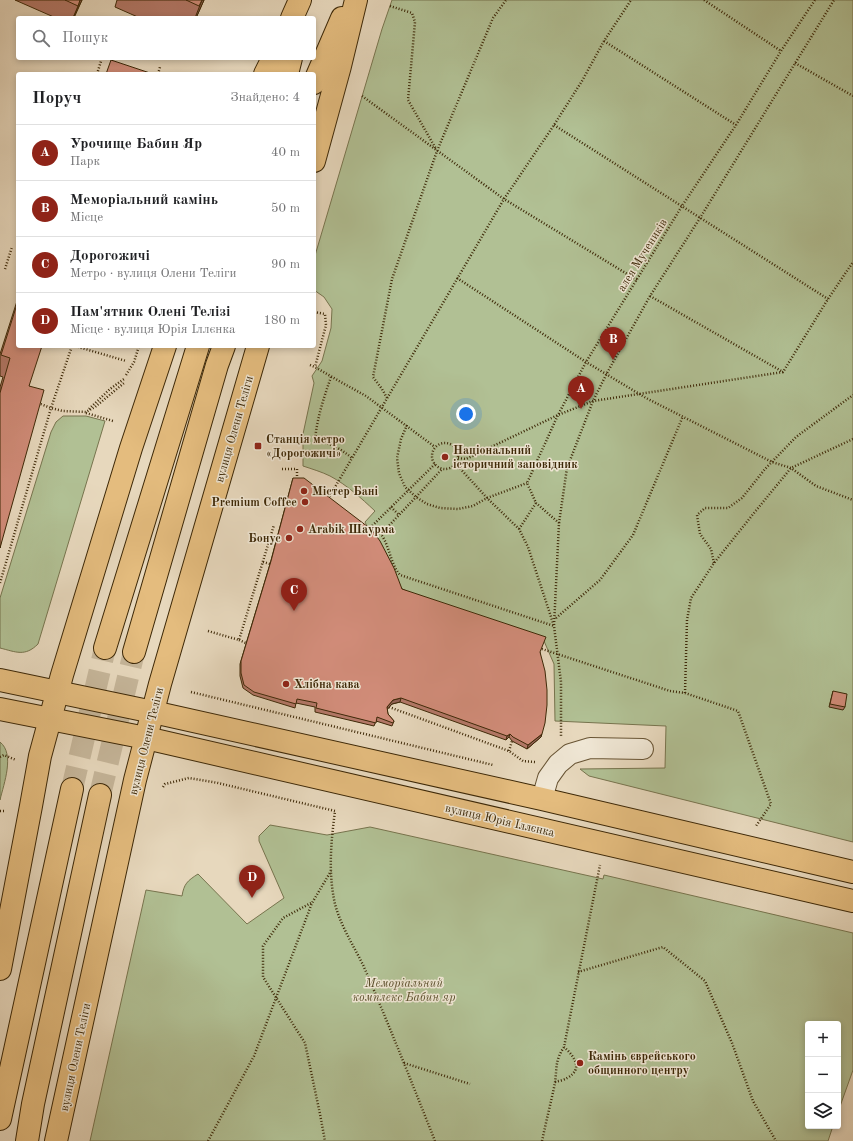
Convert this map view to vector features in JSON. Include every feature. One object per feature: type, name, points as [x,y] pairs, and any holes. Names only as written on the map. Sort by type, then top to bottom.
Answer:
[{"type":"main road","points":[[293,16],[300,0]]},
{"type":"main road","points":[[304,16],[309,0]]},
{"type":"main road","points":[[316,78],[349,0]]},
{"type":"main road","points":[[316,154],[356,0]]},
{"type":"main road","points":[[266,72],[272,60]]},
{"type":"main road","points":[[288,72],[290,60]]},
{"type":"main road","points":[[0,969],[40,756],[50,718],[129,456],[164,348]]},
{"type":"main road","points":[[105,648],[197,348]]},
{"type":"main road","points":[[134,652],[217,364],[223,348]]},
{"type":"main road","name":"вулиця Олени Теліги","points":[[56,1141],[135,780],[165,669],[257,348]]},
{"type":"main road","points":[[0,680],[153,712],[542,799],[853,872]]},
{"type":"main road","name":"вулиця Юрія Іллєнка","points":[[0,709],[146,738],[853,901]]},
{"type":"main road","points":[[0,1119],[72,790]]},
{"type":"main road","points":[[27,1141],[33,1104],[100,795]]},
{"type":"lane","points":[[542,799],[548,778],[558,764],[570,754],[590,748],[643,749]]},
{"type":"path","points":[[387,398],[373,378],[392,278],[437,151],[493,18],[506,0]]},
{"type":"path","points":[[328,499],[504,199],[554,125],[582,81],[604,41],[631,0]]},
{"type":"path","points":[[704,0],[781,52]]},
{"type":"path","name":"алея Мучеників","points":[[526,483],[558,415],[586,362],[682,206],[736,125],[815,0]]},
{"type":"path","points":[[554,626],[559,523],[566,468],[593,401],[650,296],[700,218],[834,0]]},
{"type":"path","points":[[390,6],[412,13],[415,22],[408,100],[437,151]]},
{"type":"path","points":[[604,41],[736,125]]},
{"type":"path","points":[[98,72],[101,60]]},
{"type":"path","points":[[795,63],[853,96]]},
{"type":"path","points":[[159,72],[160,67]]},
{"type":"path","points":[[362,96],[504,199],[637,280]]},
{"type":"path","points":[[554,125],[828,299]]},
{"type":"path","points":[[5,270],[12,247]]},
{"type":"path","points":[[458,458],[466,459],[558,415],[593,401],[783,372],[828,299],[853,262]]},
{"type":"path","points":[[457,278],[586,362],[607,373],[640,394],[772,462],[791,468],[816,486],[853,500]]},
{"type":"path","points":[[650,296],[783,372]]},
{"type":"path","points":[[315,367],[326,325],[325,314],[316,312]]},
{"type":"path","points":[[0,583],[51,408],[71,348]]},
{"type":"path","points":[[82,348],[126,361]]},
{"type":"path","points":[[126,375],[134,362],[138,348]]},
{"type":"path","points":[[310,365],[366,396],[436,447]]},
{"type":"path","points":[[331,376],[317,420],[314,440],[336,447],[352,458]]},
{"type":"path","points":[[86,412],[95,407],[124,381]]},
{"type":"path","points":[[714,563],[711,549],[700,534],[697,515],[705,508],[728,508],[742,498],[765,469],[796,437],[853,395]]},
{"type":"path","points":[[31,400],[62,411],[86,412],[113,421]]},
{"type":"path","points":[[555,618],[600,580],[633,535],[683,416]]},
{"type":"path","points":[[407,425],[401,439],[397,458],[399,473],[405,487],[416,497],[427,504],[440,508],[458,509],[473,506],[488,498],[526,483],[536,503],[559,523]]},
{"type":"path","points":[[685,693],[687,626],[691,598],[714,563],[791,468],[853,438]]},
{"type":"path","points":[[443,443],[451,444],[457,450],[458,458],[456,464],[450,469],[442,469],[435,464],[432,454],[436,447],[443,443]]},
{"type":"path","points":[[435,464],[372,526],[381,534],[387,545],[396,570],[400,575],[554,626]]},
{"type":"path","points":[[456,464],[520,530],[528,547],[554,626],[561,682],[561,740]]},
{"type":"path","points":[[282,469],[297,469],[297,484]]},
{"type":"path","points":[[381,534],[442,469]]},
{"type":"path","points":[[520,530],[536,503]]},
{"type":"path","points":[[391,507],[399,515]]},
{"type":"path","points":[[239,640],[274,525]]},
{"type":"path","points":[[263,562],[270,564]]},
{"type":"path","points":[[208,631],[249,644]]},
{"type":"path","points":[[536,646],[670,691],[685,693],[738,711],[771,804],[756,826]]},
{"type":"path","points":[[389,707],[508,751],[523,761],[539,763]]},
{"type":"path","points":[[508,751],[512,741],[519,743]]},
{"type":"path","points":[[0,757],[4,755],[16,760]]},
{"type":"path","points":[[164,787],[165,784],[189,778],[218,783],[335,810],[332,834],[331,871],[335,904],[342,925],[363,966],[404,1063],[435,1141]]},
{"type":"path","points":[[0,811],[6,812]]},
{"type":"path","points":[[542,1141],[555,1082],[556,1063],[564,1047],[600,865]]},
{"type":"path","points":[[208,1141],[254,1056],[312,903],[331,871]]},
{"type":"path","points":[[312,903],[283,918],[263,946],[262,977],[305,1043],[325,1141]]},
{"type":"path","points":[[578,972],[663,947],[705,981],[732,1043],[753,1101],[776,1141]]},
{"type":"path","points":[[555,1082],[567,1078],[574,1073],[576,1066],[575,1059],[572,1054],[564,1047]]},
{"type":"path","points":[[404,1063],[470,1084]]},
{"type":"green space","points":[[392,0],[853,0],[853,842],[589,776],[580,769],[665,768],[666,726],[555,721],[554,664],[544,641],[400,592],[365,522],[375,511],[342,483],[324,473],[303,466],[303,434],[314,383],[312,376],[322,361],[331,328],[332,309],[324,297],[316,291],[316,252],[382,29]]},
{"type":"green space","points":[[63,416],[86,416],[105,421],[38,644],[29,651],[16,652],[0,648],[0,598],[51,432],[56,422]]},
{"type":"green space","points":[[0,742],[7,754],[8,761],[6,777],[0,800]]},
{"type":"green space","name":"Меморіальний комплекс Бабин яр","points":[[270,825],[327,835],[370,827],[603,879],[604,875],[853,933],[853,1070],[841,1104],[841,1021],[805,1021],[805,1129],[832,1129],[828,1141],[90,1141],[146,890],[182,896],[187,883],[198,874],[247,924],[284,898],[259,841],[259,836]]},
{"type":"building","points":[[65,0],[80,0],[78,6]]},
{"type":"building","points":[[186,0],[202,0],[199,6]]},
{"type":"building","points":[[111,60],[147,72],[107,72]]},
{"type":"building","points":[[16,307],[16,348],[41,348],[29,386],[44,390],[0,548],[0,393],[10,358],[1,355]]},
{"type":"building","points":[[293,478],[304,478],[372,530],[380,541],[394,568],[402,589],[546,637],[540,652],[545,671],[547,690],[545,723],[542,734],[528,745],[510,734],[507,736],[401,698],[393,700],[387,707],[388,714],[394,721],[393,723],[377,717],[376,723],[316,708],[317,703],[297,699],[296,704],[254,692],[244,685],[241,673],[241,661],[271,561]]},
{"type":"building","points":[[833,691],[847,694],[845,707],[830,704]]},
{"type":"tunnel","points":[[72,789],[105,648]]},
{"type":"tunnel","points":[[100,795],[134,652]]},
{"type":"place","name":"Меморіальний камінь","points":[[613,360]]},
{"type":"place","name":"Урочище Бабин Яр","points":[[581,409]]},
{"type":"place","name":"Станція метро «Дорогожичі»","points":[[258,446]]},
{"type":"place","name":"Національний історичний заповідник","points":[[445,457]]},
{"type":"place","name":"Містер Бані","points":[[304,491]]},
{"type":"place","name":"Premium Coffee","points":[[305,502]]},
{"type":"place","name":"Arabik Шаурма","points":[[300,529]]},
{"type":"place","name":"Бонус","points":[[289,538]]},
{"type":"place","name":"Дорогожичі","points":[[294,611]]},
{"type":"place","name":"Хлібна кава","points":[[286,684]]},
{"type":"place","name":"Пам'ятник Олені Телізі","points":[[252,898]]},
{"type":"place","name":"Камінь єврейського общинного центру","points":[[580,1063]]}]
